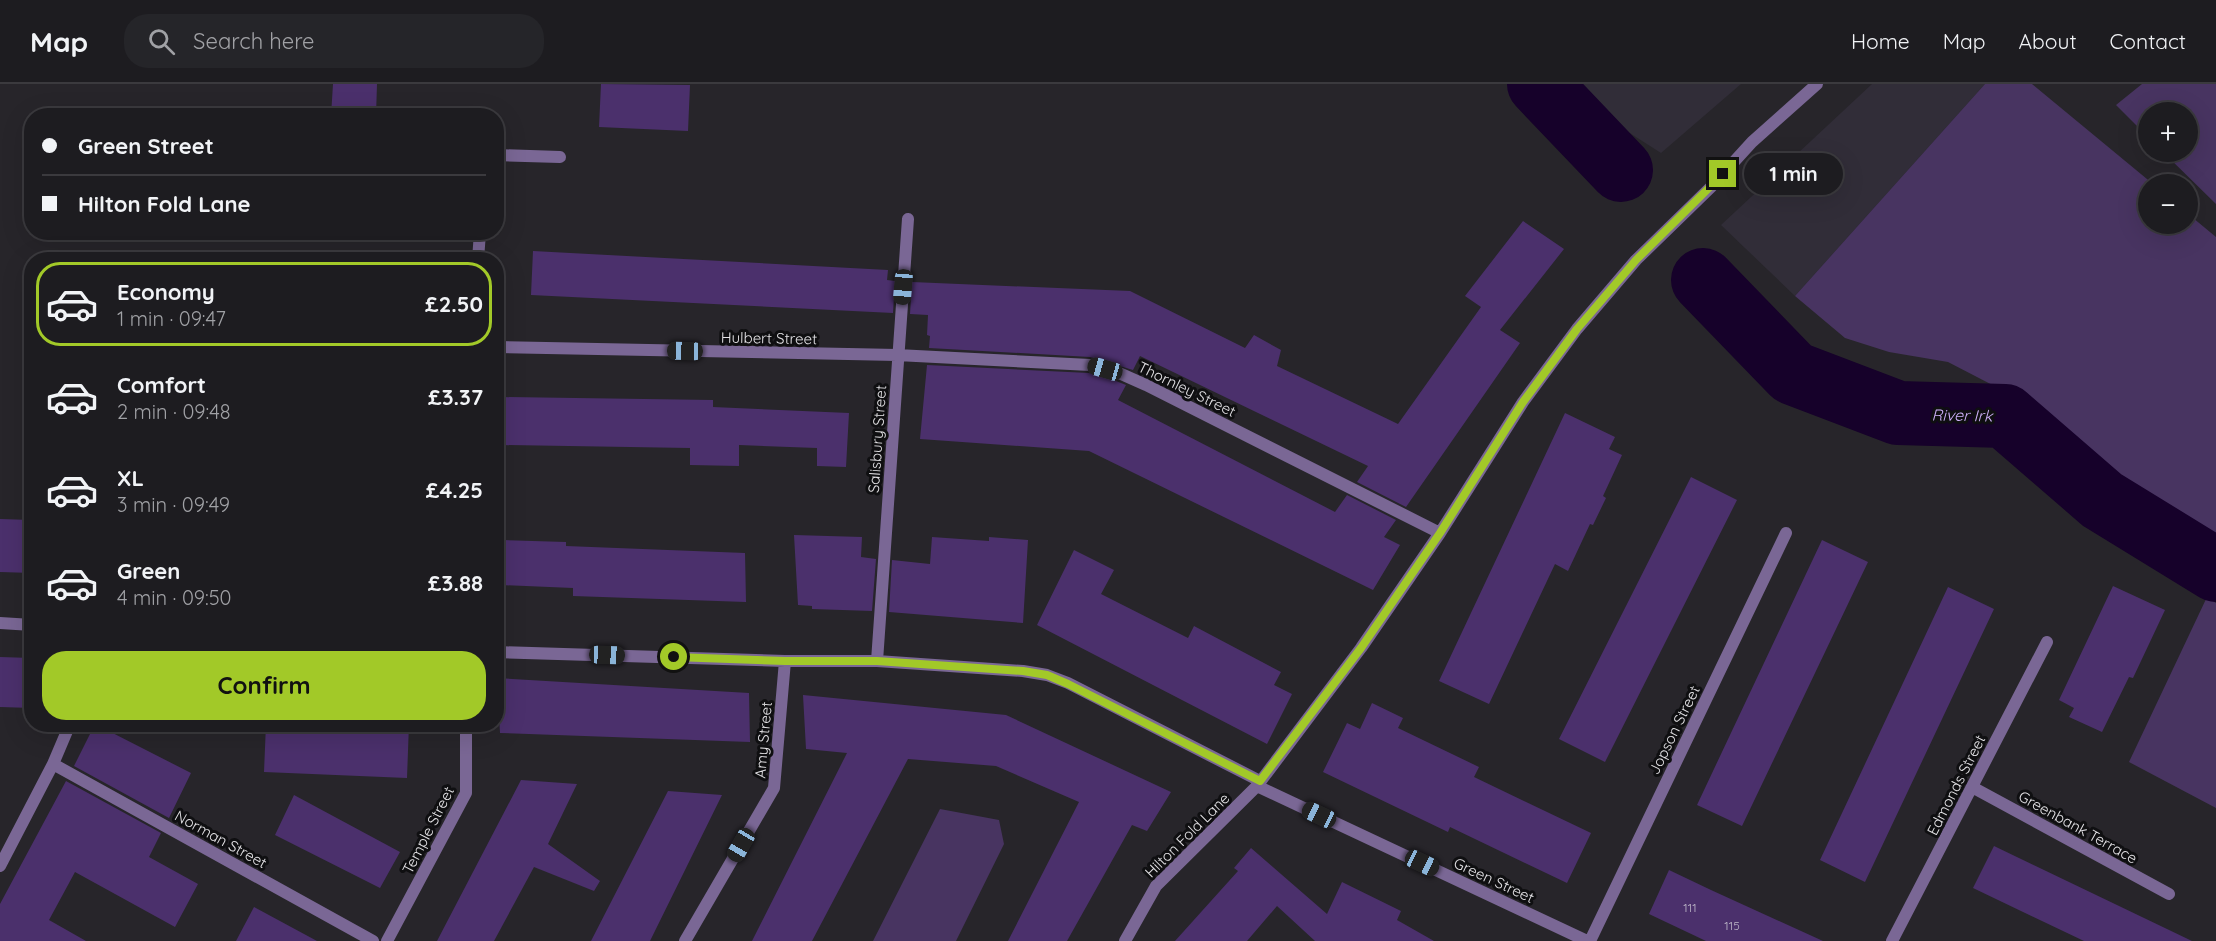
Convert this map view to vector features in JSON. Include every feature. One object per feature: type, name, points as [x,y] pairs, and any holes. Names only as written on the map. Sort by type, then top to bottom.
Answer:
[{"type":"street","name":"Hilton Fold Lane","points":[[1125,941],[1156,886],[1259,783],[1361,648],[1440,533],[1523,402],[1577,329],[1636,260],[1711,187],[1752,142],[1817,84]]},
{"type":"street","points":[[504,156],[560,156]]},
{"type":"street","name":"Salisbury Street","points":[[877,661],[908,219]]},
{"type":"street","name":"Hulbert Street","points":[[504,347],[897,356]]},
{"type":"street","name":"Thornley Street","points":[[897,356],[1090,365],[1119,373],[1440,533]]},
{"type":"street","name":"Jopson Street","points":[[1589,941],[1786,533]]},
{"type":"street","points":[[0,623],[24,624]]},
{"type":"street","name":"Edmonds Street","points":[[1892,941],[2047,642]]},
{"type":"street","name":"Green Street","points":[[504,652],[785,661],[877,661],[1023,671],[1047,675],[1259,783],[1589,941]]},
{"type":"street","name":"Amy Street","points":[[685,941],[774,788],[785,661]]},
{"type":"street","points":[[0,866],[53,764],[67,732]]},
{"type":"street","name":"Temple Street","points":[[387,941],[466,793],[466,732]]},
{"type":"street","name":"Norman Street","points":[[53,764],[373,941]]},
{"type":"street","name":"Greenbank Terrace","points":[[1972,787],[2169,894]]},
{"type":"shaded area","points":[[1553,84],[1741,84],[1661,153]]},
{"type":"shaded area","points":[[1872,84],[1985,84],[1795,296],[1721,225]]},
{"type":"shaded area","points":[[1985,84],[2032,84],[2141,174],[2138,174],[2138,234],[2198,234],[2198,222],[2216,237],[2216,545],[2189,529],[2004,391],[1948,362],[1889,352],[1845,338],[1795,296]]},
{"type":"shaded area","points":[[2142,84],[2216,84],[2216,204],[2198,186],[2198,174],[2185,174],[2173,162],[2198,162],[2198,102],[2138,102],[2138,127],[2116,105]]},
{"type":"shaded area","points":[[2207,597],[2216,603],[2216,808],[2129,762]]},
{"type":"shaded area","points":[[940,809],[999,820],[1004,844],[956,941],[873,941]]},
{"type":"building","points":[[333,84],[377,84],[376,108],[332,108]]},
{"type":"building","points":[[601,84],[690,85],[688,131],[599,127]]},
{"type":"building","points":[[1523,221],[1564,249],[1500,330],[1520,343],[1406,507],[1357,482],[1368,466],[1140,356],[1133,370],[1090,357],[929,348],[928,315],[910,314],[912,282],[1130,291],[1245,348],[1254,335],[1281,350],[1277,366],[1398,424],[1481,307],[1465,296]]},
{"type":"building","points":[[533,251],[888,270],[887,280],[895,281],[893,313],[531,295]]},
{"type":"building","points":[[927,365],[1089,373],[1116,381],[1126,385],[1118,400],[1335,512],[1347,495],[1396,520],[1384,537],[1400,545],[1373,590],[1089,451],[920,439]]},
{"type":"building","points":[[504,397],[713,400],[713,407],[849,413],[846,467],[817,466],[817,448],[739,445],[739,466],[690,465],[690,448],[504,445]]},
{"type":"building","points":[[1565,413],[1615,437],[1609,449],[1622,455],[1603,496],[1606,498],[1593,525],[1590,524],[1568,571],[1555,564],[1489,704],[1439,681]]},
{"type":"building","points":[[1691,477],[1737,500],[1605,762],[1559,739]]},
{"type":"building","points":[[0,519],[24,520],[24,573],[0,572]]},
{"type":"building","points":[[794,535],[862,537],[861,557],[876,559],[872,611],[812,609],[812,606],[798,605]]},
{"type":"building","points":[[932,537],[989,541],[989,537],[1028,540],[1023,623],[889,612],[892,560],[930,564]]},
{"type":"building","points":[[504,540],[566,542],[566,546],[745,553],[746,602],[573,596],[573,588],[504,585]]},
{"type":"building","points":[[1822,540],[1868,562],[1742,826],[1697,805]]},
{"type":"building","points":[[1074,550],[1114,570],[1101,594],[1188,638],[1194,626],[1281,672],[1274,685],[1292,694],[1267,744],[1037,625]]},
{"type":"building","points":[[2113,586],[2165,610],[2133,678],[2129,677],[2102,732],[2069,717],[2074,708],[2059,700]]},
{"type":"building","points":[[1948,587],[1994,609],[1865,882],[1820,860]]},
{"type":"building","points":[[0,657],[24,658],[24,708],[0,707]]},
{"type":"building","points":[[504,678],[749,693],[750,742],[500,733],[504,732]]},
{"type":"building","points":[[803,695],[1006,715],[1171,792],[1147,831],[1132,825],[1067,941],[1008,941],[1079,802],[996,766],[908,759],[812,941],[752,941],[847,753],[806,749]]},
{"type":"building","points":[[1372,703],[1403,718],[1398,728],[1479,767],[1474,777],[1591,833],[1567,883],[1450,827],[1448,832],[1323,772],[1347,723],[1360,729]]},
{"type":"building","points":[[91,732],[111,732],[191,773],[169,818],[74,766]]},
{"type":"building","points":[[266,732],[409,732],[407,778],[264,772]]},
{"type":"building","points":[[521,780],[577,784],[548,844],[600,881],[594,891],[534,867],[494,941],[437,941]]},
{"type":"building","points":[[66,781],[161,833],[149,857],[198,884],[175,927],[75,872],[49,920],[86,941],[0,941],[0,904]]},
{"type":"building","points":[[668,791],[722,795],[650,941],[591,941]]},
{"type":"building","points":[[294,795],[400,852],[380,888],[275,835]]},
{"type":"building","points":[[1994,846],[2192,941],[2084,941],[1973,888]]},
{"type":"building","points":[[1251,848],[1327,914],[1342,882],[1401,911],[1397,920],[1434,941],[1315,941],[1277,906],[1247,941],[1175,941],[1238,871],[1234,868]]},
{"type":"building","points":[[1669,870],[1823,941],[1706,941],[1649,914]]},
{"type":"building","points":[[254,907],[317,941],[236,941]]},
{"type":"waterway","name":"River Irk","points":[[1539,84],[1621,170]]},
{"type":"waterway","name":"River Irk","points":[[1703,280],[1793,373],[1898,413],[2005,416],[2102,500],[2216,570]]},
{"type":"route","points":[[674,657],[785,661],[877,661],[1023,671],[1047,675],[1260,781],[1361,648],[1440,533],[1523,402],[1577,329],[1636,260],[1723,174]]}]
